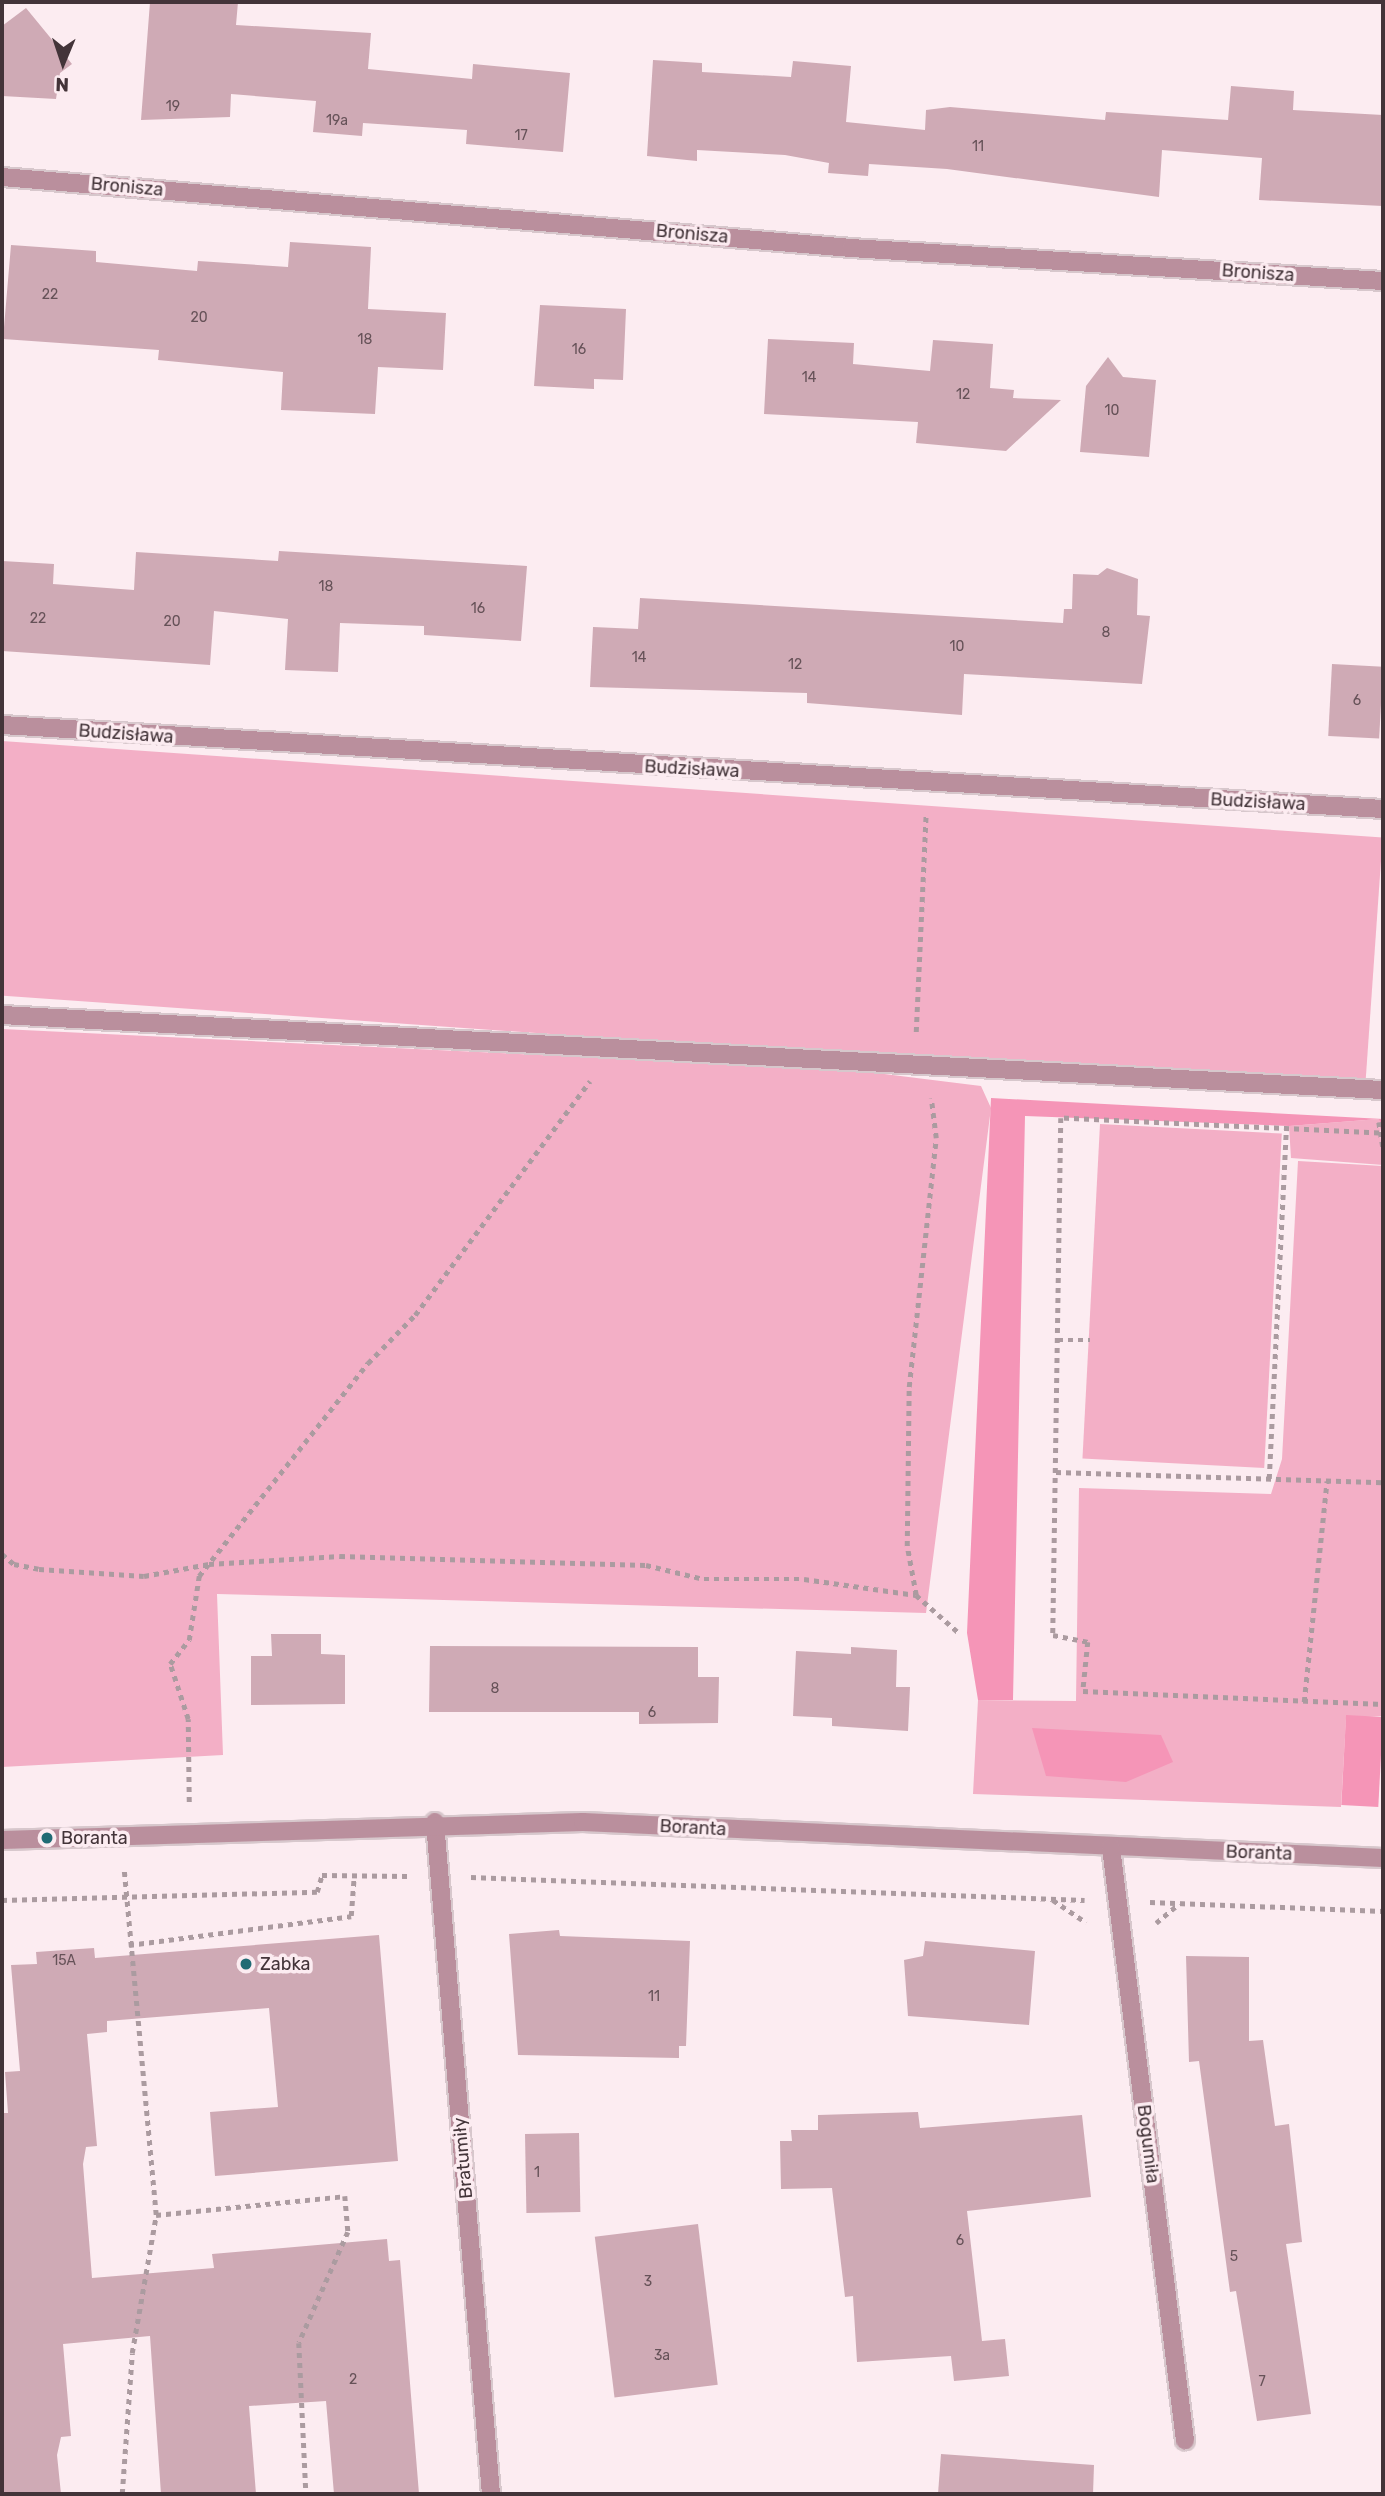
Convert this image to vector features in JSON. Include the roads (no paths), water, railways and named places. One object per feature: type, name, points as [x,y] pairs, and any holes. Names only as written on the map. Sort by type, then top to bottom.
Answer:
[{"type":"street","name":"Bronisza","points":[[2,177],[851,248],[1383,281]]},
{"type":"street","name":"Budzisława","points":[[2,725],[1383,809]]},
{"type":"street","points":[[2,1015],[928,1069],[1383,1090]]},
{"type":"street","name":"Boranta","points":[[2,1840],[435,1822],[583,1822],[1383,1858]]},
{"type":"street","name":"Bratumiły","points":[[435,1822],[491,2494]]},
{"type":"street","name":"Bogumiła","points":[[1111,1847],[1185,2440]]},
{"type":"place","name":"Boranta","points":[[47,1838]]},
{"type":"place","name":"Zabka","points":[[246,1964]]}]
